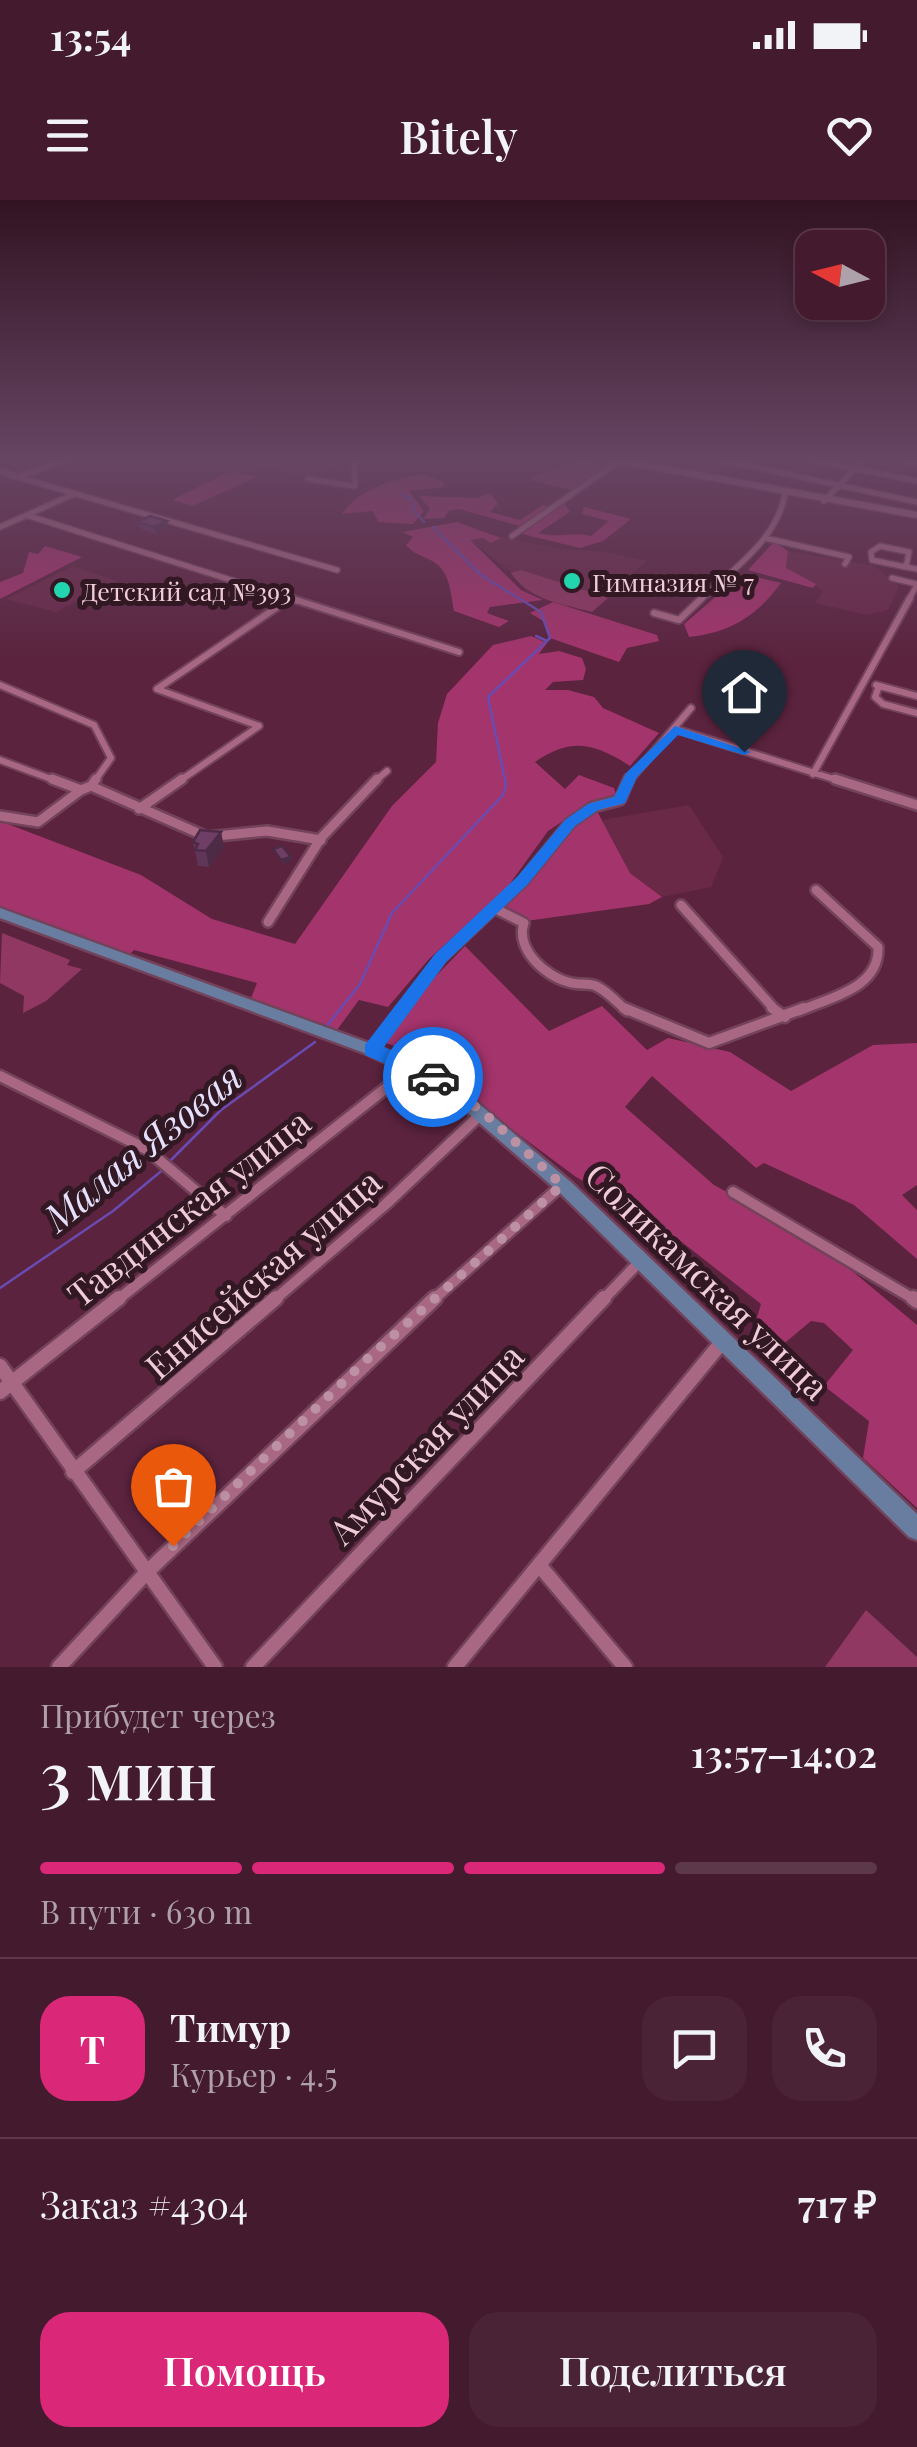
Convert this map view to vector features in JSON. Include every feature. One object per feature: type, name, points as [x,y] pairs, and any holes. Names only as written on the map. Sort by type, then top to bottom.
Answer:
[{"type":"main road","name":"Соликамская улица","points":[[0,913],[410,1064],[483,1112],[917,1529]]},
{"type":"street","points":[[58,525],[459,652]]},
{"type":"street","points":[[181,525],[338,570]]},
{"type":"street","points":[[512,536],[527,525]]},
{"type":"street","points":[[654,613],[680,620],[775,525]]},
{"type":"street","points":[[765,538],[849,557],[845,564]]},
{"type":"street","points":[[878,567],[904,572],[906,567],[911,554],[880,546],[871,552],[872,560],[906,567],[917,569]]},
{"type":"street","points":[[813,774],[863,682],[906,615],[917,584],[892,578]]},
{"type":"street","points":[[139,810],[259,726],[157,688],[289,600]]},
{"type":"street","points":[[863,682],[917,696]]},
{"type":"street","points":[[0,685],[94,724],[111,758],[91,786],[38,822],[0,816]]},
{"type":"street","points":[[879,686],[875,696],[882,703],[917,713]]},
{"type":"street","points":[[372,1050],[440,958],[494,908],[570,823],[593,807],[614,803],[624,795],[631,776],[691,708]]},
{"type":"street","points":[[675,730],[917,804]]},
{"type":"street","points":[[0,760],[81,790]]},
{"type":"street","points":[[268,922],[321,840],[354,798],[387,771]]},
{"type":"street","points":[[91,786],[206,837],[266,831],[321,840]]},
{"type":"street","points":[[494,908],[524,923],[519,937],[522,946],[551,973],[568,982],[596,986],[630,1013],[709,1043],[786,1017],[870,980],[880,964],[878,947],[816,890]]},
{"type":"street","points":[[681,905],[766,1004],[786,1017]]},
{"type":"street","name":"Тавдинская улица","points":[[0,1392],[400,1077],[410,1064]]},
{"type":"street","points":[[0,1076],[146,1149],[226,1216]]},
{"type":"street","name":"Енисейская улица","points":[[72,1472],[386,1204],[483,1112]]},
{"type":"street","points":[[59,1667],[146,1573],[364,1362],[562,1185]]},
{"type":"street","points":[[733,1192],[917,1300]]},
{"type":"street","name":"Амурская улица","points":[[253,1667],[641,1260]]},
{"type":"street","points":[[455,1667],[724,1340]]},
{"type":"street","points":[[0,1366],[16,1381],[72,1472],[215,1667]]},
{"type":"street","points":[[539,1565],[625,1667]]},
{"type":"shaded area","points":[[467,525],[501,538],[491,543],[483,538],[470,540],[521,590],[543,600],[490,607],[487,613],[509,621],[499,627],[454,611],[445,574],[435,563],[409,548],[406,545],[413,537],[402,532]]},
{"type":"shaded area","points":[[534,525],[549,525],[538,533],[591,536],[604,525],[623,525],[603,541],[580,548],[522,534]]},
{"type":"shaded area","name":"Гимназия № 7","points":[[483,533],[647,561],[590,611],[525,590],[510,571],[468,539]]},
{"type":"shaded area","points":[[774,542],[788,551],[786,568],[816,584],[813,588],[748,570]]},
{"type":"shaded area","points":[[45,546],[82,557],[0,599],[0,582],[23,573],[29,552],[38,554]]},
{"type":"shaded area","points":[[788,551],[875,566],[899,586],[888,610],[867,615],[815,603],[823,591],[786,568]]},
{"type":"shaded area","name":"Детский сад №393","points":[[73,566],[117,581],[56,612],[6,599]]},
{"type":"shaded area","points":[[521,570],[608,598],[592,612],[558,603],[518,582],[511,573]]},
{"type":"shaded area","points":[[742,574],[781,583],[741,621],[717,632],[689,637],[684,624]]},
{"type":"shaded area","points":[[553,602],[657,635],[659,641],[627,648],[619,662],[550,638],[543,621],[530,613]]},
{"type":"shaded area","points":[[531,636],[547,643],[539,654],[559,651],[582,658],[586,669],[583,680],[553,682],[545,690],[568,690],[594,697],[603,708],[659,733],[630,766],[605,752],[582,746],[560,749],[535,762],[565,789],[579,775],[614,788],[617,798],[581,809],[548,831],[506,889],[429,959],[388,1007],[359,1000],[337,1030],[249,1003],[257,983],[134,950],[126,958],[0,908],[0,821],[141,875],[212,919],[295,944],[392,806],[436,762],[438,723],[447,694],[493,645]]},
{"type":"shaded area","points":[[689,805],[723,857],[711,887],[662,897],[630,873],[602,820]]},
{"type":"shaded area","points":[[597,811],[630,873],[662,897],[649,904],[526,921],[502,908],[572,824]]},
{"type":"shaded area","points":[[2,933],[70,960],[67,965],[82,969],[46,1001],[23,1013],[24,996],[0,983]]},
{"type":"shaded area","points":[[465,946],[549,1031],[602,1006],[647,1050],[668,1038],[730,1052],[791,1091],[873,1045],[917,1043],[917,1185],[902,1195],[917,1210],[917,1259],[854,1205],[764,1163],[756,1168],[652,1076],[625,1107],[714,1185],[815,1240],[917,1325],[917,1508],[863,1458],[869,1421],[824,1386],[853,1350],[824,1323],[811,1321],[780,1347],[754,1327],[761,1304],[655,1221],[576,1177],[455,1087],[468,1063],[426,1043],[414,1053],[386,1043],[410,1003]]},
{"type":"shaded area","points":[[866,1610],[917,1657],[917,1667],[825,1667]]},
{"type":"building","points":[[200,830],[221,832],[206,851],[195,850],[198,844],[193,842]]},
{"type":"building","points":[[282,846],[291,857],[281,860],[273,849]]},
{"type":"waterway","name":"Малая Язовая","points":[[433,527],[481,575],[541,612],[550,638],[547,641]]},
{"type":"waterway","name":"Малая Язовая","points":[[536,636],[547,641]]},
{"type":"waterway","name":"Малая Язовая","points":[[326,1027],[360,984],[392,913],[503,795],[506,785],[488,697],[547,641]]},
{"type":"waterway","name":"Малая Язовая","points":[[170,1161],[221,1110],[315,1042]]},
{"type":"waterway","name":"Малая Язовая","points":[[0,1288],[113,1211],[165,1168]]},
{"type":"way so far","points":[[173,1546],[364,1362],[562,1185],[483,1112],[433,1077]]},
{"type":"place","name":"Гимназия № 7","points":[[572,581]]},
{"type":"place","name":"Детский сад №393","points":[[62,590]]},
{"type":"route","points":[[433,1077],[372,1050],[440,958],[523,881],[570,823],[593,807],[620,800],[631,776],[675,730],[744,752]]}]
